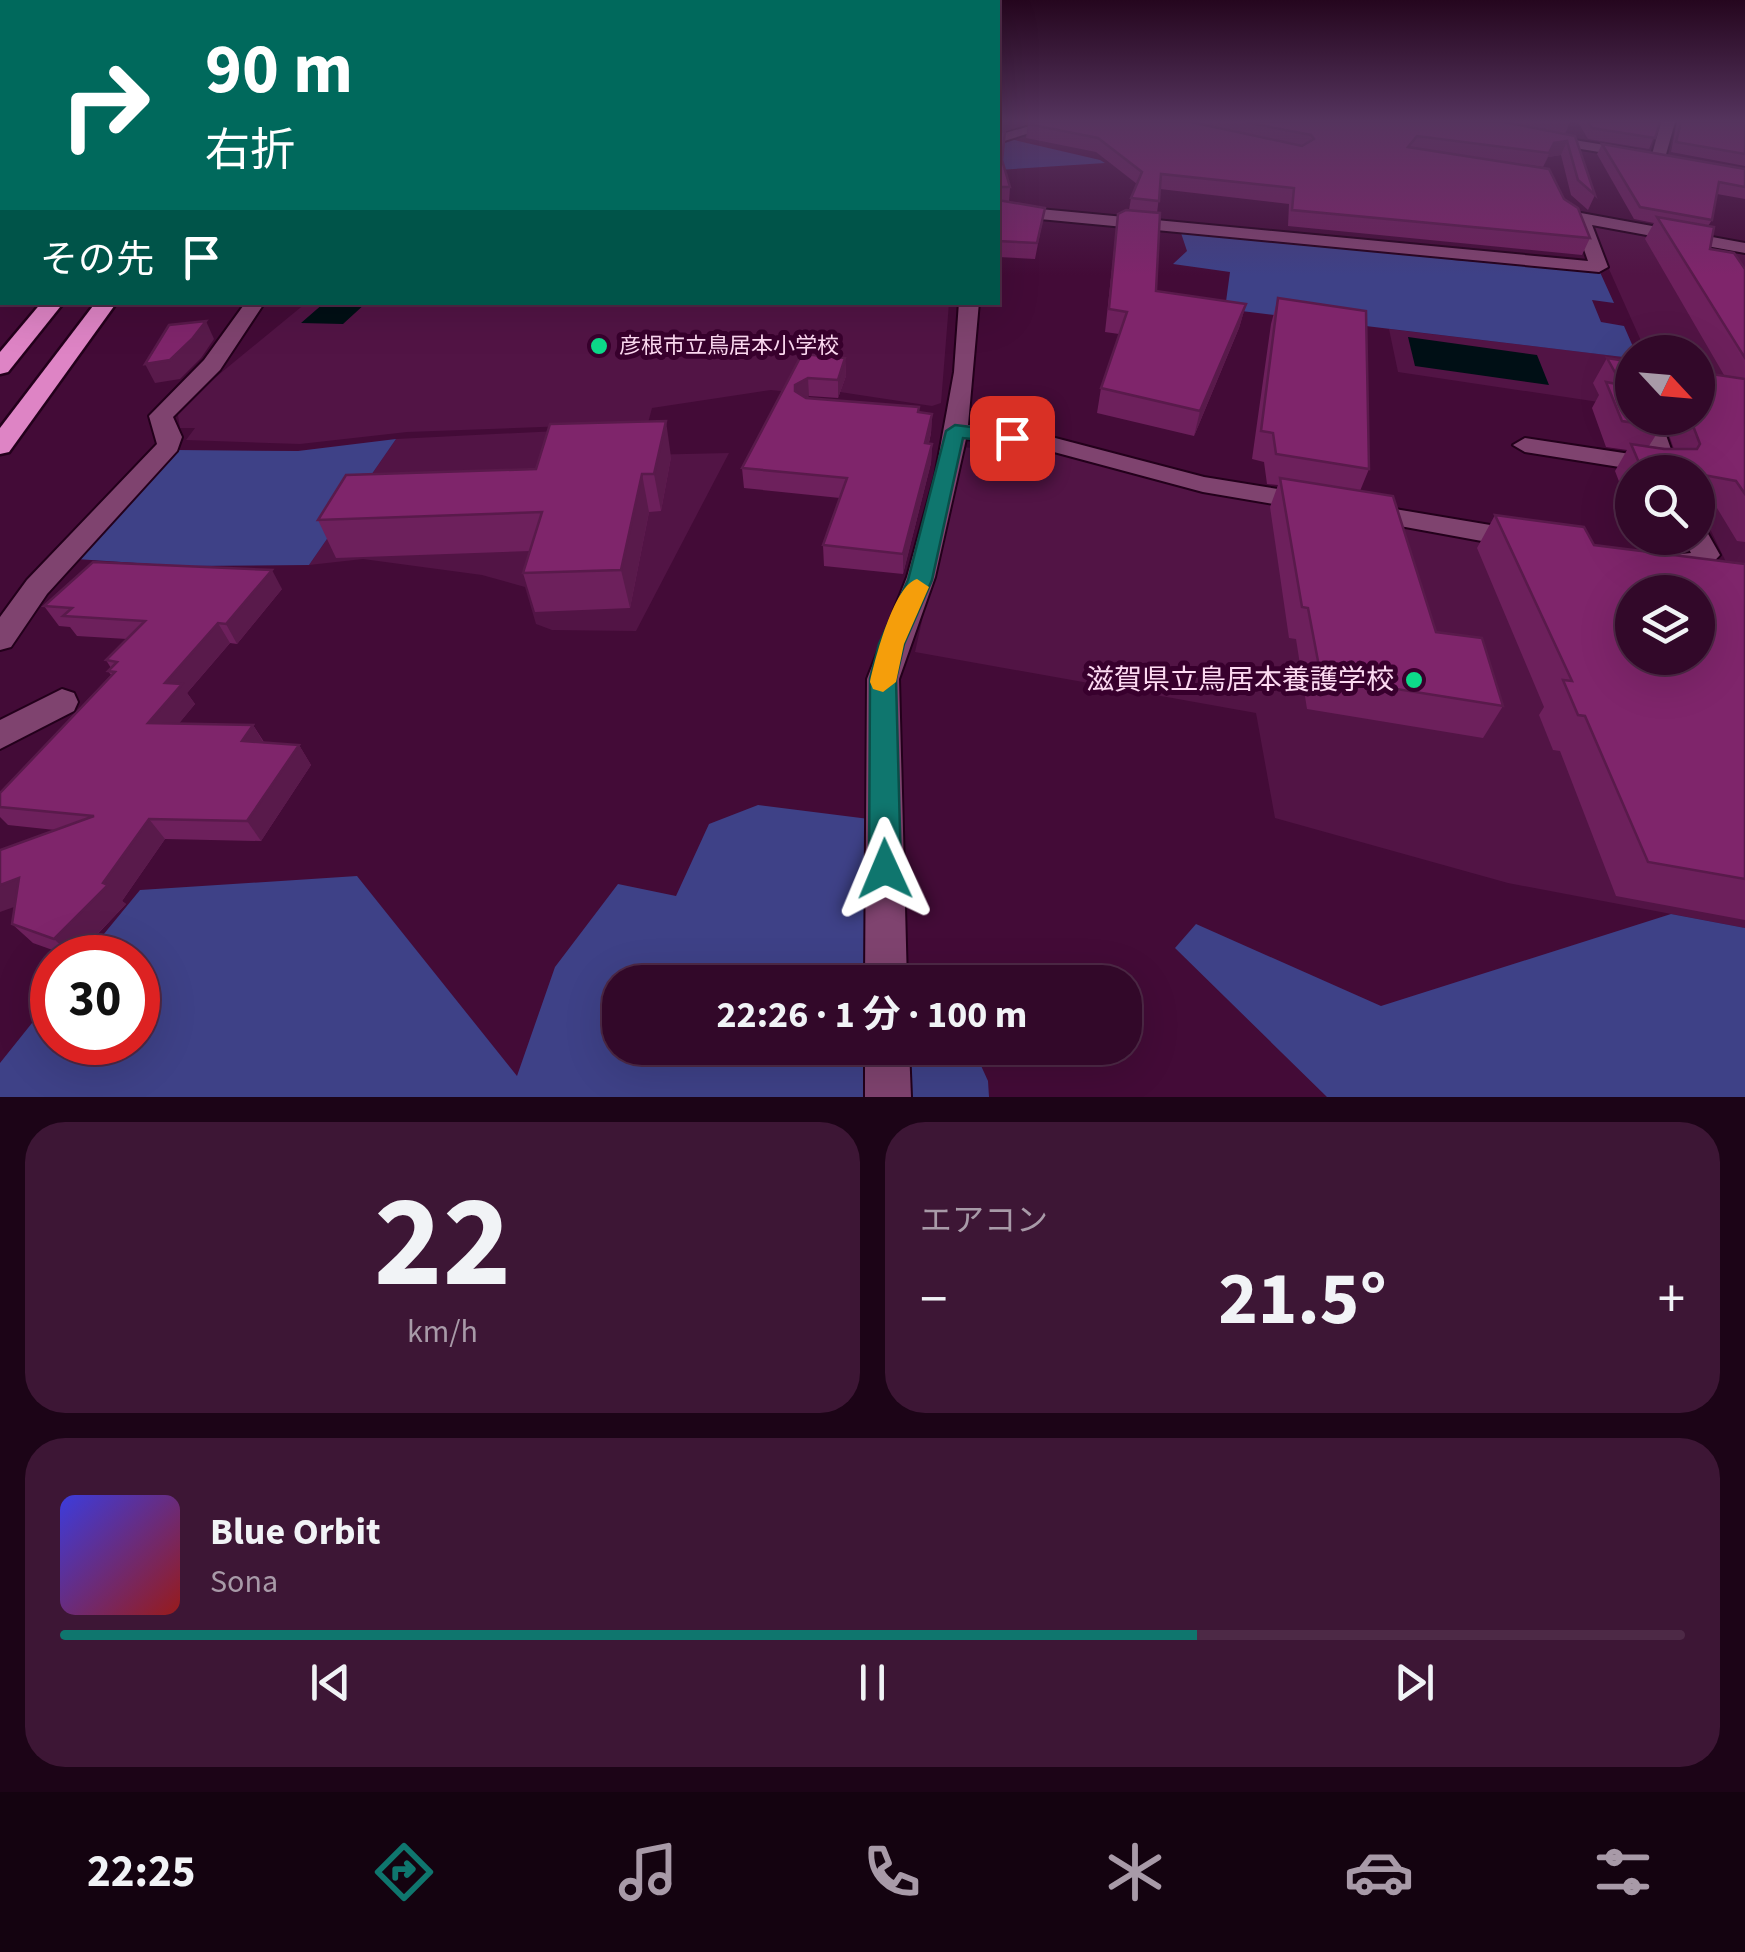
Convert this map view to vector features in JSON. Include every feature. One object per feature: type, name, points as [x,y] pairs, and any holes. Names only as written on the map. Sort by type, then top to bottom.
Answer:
[{"type":"highway","points":[[0,367],[52,305]]},
{"type":"highway","points":[[0,446],[105,305]]},
{"type":"street","points":[[1000,210],[1598,267],[1574,214],[1745,248]]},
{"type":"street","points":[[0,639],[37,587],[168,446],[170,437],[161,416],[212,366],[254,305]]},
{"type":"street","points":[[886,965],[883,679],[892,644],[920,580],[969,305]]},
{"type":"street","points":[[950,422],[1203,484],[1545,543]]},
{"type":"street","points":[[1526,445],[1615,461]]},
{"type":"street","points":[[1638,557],[1694,566],[1706,555]]},
{"type":"street","points":[[0,736],[62,702]]},
{"type":"street","points":[[887,1065],[888,1097]]},
{"type":"shaded area","points":[[1588,222],[1745,251],[1745,567],[1727,564],[1715,539],[1715,455],[1675,455],[1666,435],[1715,435],[1715,335],[1638,335]]},
{"type":"shaded area","points":[[1180,230],[1450,256],[1453,260],[1599,270],[1614,303],[1592,300],[1601,322],[1624,326],[1628,335],[1615,335],[1615,356],[1225,309],[1230,272],[1173,264],[1187,251]]},
{"type":"shaded area","name":"彦根市立鳥居本小学校","points":[[304,305],[949,305],[941,403],[932,406],[840,392],[836,397],[771,390],[652,408],[648,423],[407,432],[300,444],[186,440],[195,428],[180,428],[177,409]]},
{"type":"shaded area","points":[[321,305],[364,305],[343,324],[301,323]]},
{"type":"shaded area","points":[[1389,329],[1615,356],[1615,404],[1398,372]]},
{"type":"shaded area","points":[[1408,337],[1537,355],[1549,385],[1415,366]]},
{"type":"shaded area","points":[[598,429],[642,455],[729,453],[636,631],[552,630],[536,624],[525,587],[482,575],[363,559],[309,565],[396,439]]},
{"type":"shaded area","points":[[396,439],[309,565],[182,566],[76,559],[176,450],[298,451]]},
{"type":"shaded area","name":"滋賀県立鳥居本養護学校","points":[[976,441],[1033,448],[1198,491],[1703,575],[1615,575],[1615,675],[1715,675],[1715,577],[1745,582],[1745,928],[1508,883],[1275,818],[1256,713],[915,652],[961,447],[974,448]]},
{"type":"shaded area","points":[[758,805],[869,819],[872,965],[602,965],[602,1065],[873,1065],[874,1097],[0,1097],[0,1063],[30,1026],[30,1065],[160,1065],[160,935],[103,935],[140,890],[357,876],[517,1076],[555,967],[618,884],[676,896],[709,824]]},
{"type":"shaded area","points":[[1671,914],[1745,928],[1745,1097],[1327,1097],[1175,948],[1196,924],[1381,1006]]},
{"type":"shaded area","points":[[906,1065],[981,1065],[988,1081],[989,1097],[907,1097]]},
{"type":"building","points":[[1000,173],[1006,173],[1010,187],[1000,187]]},
{"type":"building","points":[[1141,173],[1551,173],[1564,199],[1578,208],[1590,238],[1292,210],[1294,188],[1161,174],[1159,201],[1131,198]]},
{"type":"building","points":[[1576,173],[1588,173],[1595,195],[1578,180]]},
{"type":"building","points":[[1620,173],[1745,173],[1745,187],[1719,182],[1712,220],[1640,207]]},
{"type":"building","points":[[1000,200],[1045,208],[1037,243],[1000,241]]},
{"type":"building","points":[[1126,210],[1160,213],[1156,291],[1246,304],[1200,411],[1101,388],[1127,312],[1109,309],[1118,214]]},
{"type":"building","points":[[1657,217],[1714,227],[1710,249],[1734,253],[1745,269],[1745,358]]},
{"type":"building","points":[[1278,298],[1366,311],[1369,469],[1276,454],[1273,433],[1261,431]]},
{"type":"building","points":[[206,321],[170,360],[145,364],[169,325]]},
{"type":"building","points":[[802,354],[845,358],[838,380],[808,378],[795,385],[795,391],[806,398],[919,407],[918,412],[932,414],[925,443],[932,444],[903,554],[823,545],[847,478],[742,468]]},
{"type":"building","points":[[1715,375],[1745,379],[1745,494],[1736,481],[1715,477],[1715,455],[1636,455],[1631,444],[1697,449],[1700,444],[1697,435],[1715,435]]},
{"type":"building","points":[[1606,382],[1615,384],[1615,404]]},
{"type":"building","points":[[666,421],[654,474],[642,474],[621,570],[523,573],[542,512],[318,520],[346,475],[536,469],[550,424]]},
{"type":"building","points":[[1280,478],[1393,496],[1436,632],[1482,638],[1503,706],[1321,677],[1308,608],[1302,607]]},
{"type":"building","points":[[1495,515],[1584,527],[1594,545],[1615,548],[1615,555],[1673,555],[1745,564],[1745,879],[1648,862],[1585,716],[1578,715],[1563,680],[1572,681]]},
{"type":"building","points":[[93,562],[272,570],[226,624],[218,623],[165,683],[182,684],[148,723],[253,725],[242,741],[299,745],[247,821],[149,819],[103,883],[108,885],[58,935],[43,935],[12,924],[19,878],[0,885],[0,850],[94,816],[0,807],[0,793],[115,672],[108,671],[117,662],[106,660],[145,621],[63,616],[72,608],[44,606]]},
{"type":"slow traffic","points":[[883,682],[892,644],[917,587]]},
{"type":"place","name":"彦根市立鳥居本小学校","points":[[599,346]]},
{"type":"place","name":"滋賀県立鳥居本養護学校","points":[[1414,680]]},
{"type":"route","points":[[885,869],[883,679],[892,644],[920,580],[955,431],[1012,438]]}]
